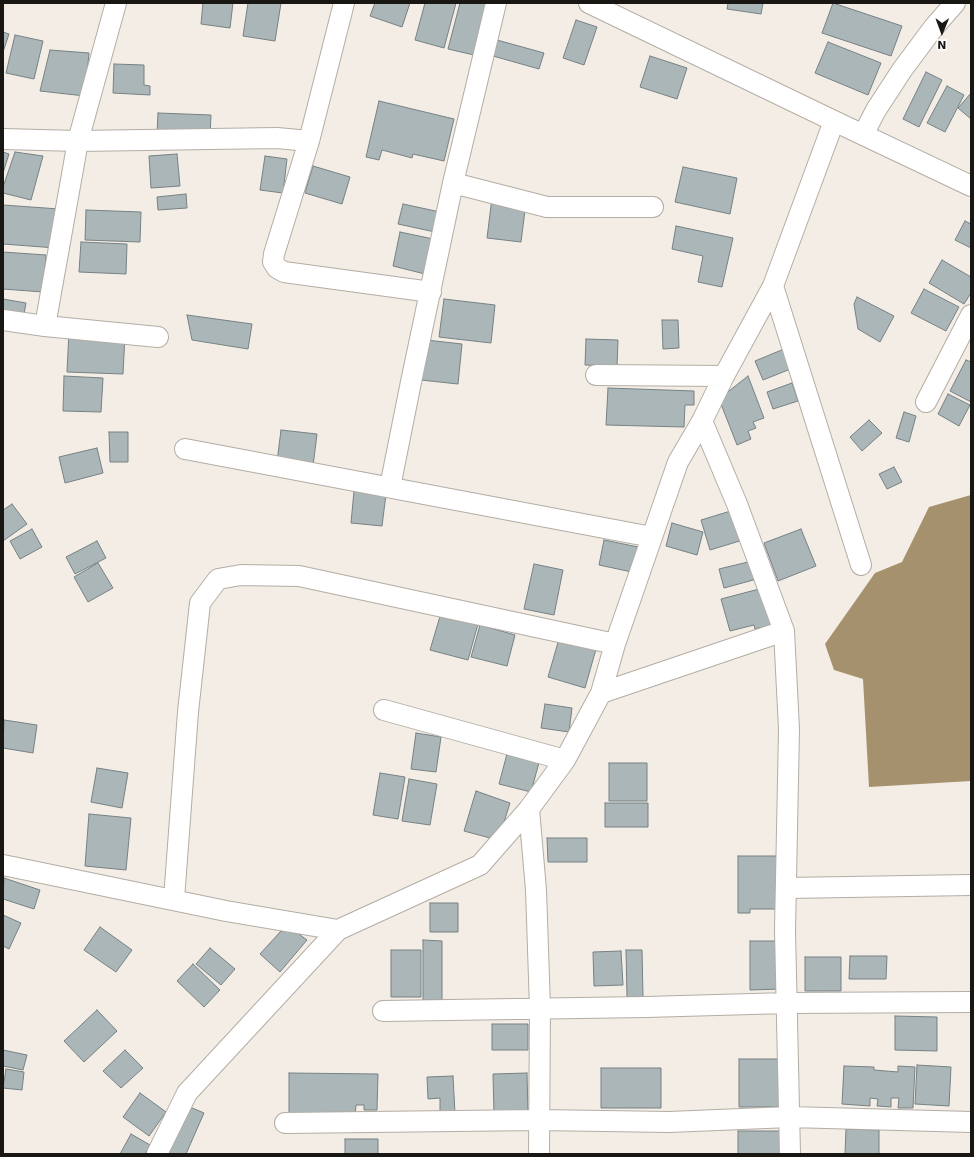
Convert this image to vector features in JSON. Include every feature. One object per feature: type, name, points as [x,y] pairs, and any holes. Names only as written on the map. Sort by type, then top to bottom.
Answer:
[{"type":"street","points":[[44,326],[78,141],[116,3]]},
{"type":"street","points":[[344,3],[309,141],[274,254],[273,262],[277,268],[284,272],[431,292]]},
{"type":"street","points":[[390,488],[453,183],[496,3]]},
{"type":"street","points":[[589,3],[971,186]]},
{"type":"street","points":[[864,135],[876,110],[902,70],[934,27],[955,3]]},
{"type":"street","points":[[157,1154],[187,1093],[338,930],[480,865],[529,810],[566,760],[601,693],[616,644],[678,462],[702,421],[724,376],[773,286],[834,121]]},
{"type":"street","points":[[3,139],[78,141],[277,138],[309,141]]},
{"type":"street","points":[[453,183],[547,207],[653,208]]},
{"type":"street","points":[[773,286],[861,565]]},
{"type":"street","points":[[926,402],[963,347],[971,315]]},
{"type":"street","points":[[3,320],[44,326],[158,337]]},
{"type":"street","points":[[596,375],[724,376]]},
{"type":"street","points":[[702,421],[737,504],[784,632],[789,729],[785,930],[790,1154]]},
{"type":"street","points":[[185,448],[652,537]]},
{"type":"street","points":[[174,900],[188,712],[200,603],[218,579],[241,575],[299,576],[616,644]]},
{"type":"street","points":[[601,693],[784,632]]},
{"type":"street","points":[[384,710],[566,760]]},
{"type":"street","points":[[529,810],[536,890],[540,1008],[539,1154]]},
{"type":"street","points":[[3,865],[226,911],[338,930]]},
{"type":"street","points":[[786,888],[971,885]]},
{"type":"street","points":[[383,1011],[787,1003],[971,1002]]},
{"type":"street","points":[[286,1123],[539,1120],[669,1122],[790,1117],[971,1122]]},
{"type":"shaded area","points":[[971,495],[971,781],[869,787],[863,679],[834,670],[825,644],[875,573],[902,562],[929,507]]},
{"type":"building","points":[[203,3],[233,3],[230,28],[201,24]]},
{"type":"building","points":[[248,3],[281,3],[275,41],[243,36]]},
{"type":"building","points":[[375,3],[410,3],[402,27],[370,16]]},
{"type":"building","points":[[425,3],[456,3],[444,48],[415,40]]},
{"type":"building","points":[[460,3],[488,3],[474,55],[448,49]]},
{"type":"building","points":[[728,3],[763,3],[761,14],[727,9]]},
{"type":"building","points":[[833,3],[902,26],[891,56],[822,33]]},
{"type":"building","points":[[576,20],[597,27],[584,65],[563,58]]},
{"type":"building","points":[[3,32],[9,34],[3,52]]},
{"type":"building","points":[[15,35],[43,41],[34,79],[6,73]]},
{"type":"building","points":[[497,40],[544,53],[539,69],[493,56]]},
{"type":"building","points":[[828,42],[881,63],[868,95],[815,73]]},
{"type":"building","points":[[50,50],[89,53],[85,96],[40,91]]},
{"type":"building","points":[[650,56],[687,68],[677,99],[640,87]]},
{"type":"building","points":[[114,64],[144,65],[144,85],[150,86],[150,95],[113,93]]},
{"type":"building","points":[[926,72],[942,80],[919,127],[903,119]]},
{"type":"building","points":[[947,86],[964,95],[945,132],[927,123]]},
{"type":"building","points":[[971,93],[971,119],[958,108]]},
{"type":"building","points":[[379,101],[454,119],[444,161],[413,154],[412,158],[382,150],[379,160],[366,157]]},
{"type":"building","points":[[158,113],[211,115],[210,136],[157,134]]},
{"type":"building","points":[[3,152],[9,154],[3,173]]},
{"type":"building","points":[[15,152],[43,156],[31,200],[3,193],[3,187]]},
{"type":"building","points":[[177,154],[180,186],[151,188],[149,156]]},
{"type":"building","points":[[265,156],[287,159],[283,193],[260,190]]},
{"type":"building","points":[[313,166],[350,177],[342,204],[305,193]]},
{"type":"building","points":[[683,167],[737,178],[730,214],[675,202]]},
{"type":"building","points":[[186,194],[187,208],[158,210],[157,197]]},
{"type":"building","points":[[492,198],[526,202],[521,242],[487,238]]},
{"type":"building","points":[[403,204],[440,212],[435,232],[398,224]]},
{"type":"building","points":[[3,205],[59,209],[56,248],[3,244]]},
{"type":"building","points":[[86,210],[141,212],[140,242],[85,240]]},
{"type":"building","points":[[965,221],[971,224],[971,248],[955,240]]},
{"type":"building","points":[[676,226],[733,238],[722,287],[698,282],[703,256],[672,249]]},
{"type":"building","points":[[400,232],[433,239],[425,274],[393,266]]},
{"type":"building","points":[[81,242],[127,244],[126,274],[79,272]]},
{"type":"building","points":[[3,252],[46,255],[43,292],[3,289]]},
{"type":"building","points":[[942,260],[971,277],[971,293],[964,304],[929,283]]},
{"type":"building","points":[[924,289],[959,307],[946,331],[911,313]]},
{"type":"building","points":[[857,297],[894,316],[880,342],[858,329],[854,304]]},
{"type":"building","points":[[3,299],[26,303],[23,320],[3,316]]},
{"type":"building","points":[[444,299],[495,305],[491,343],[439,337]]},
{"type":"building","points":[[187,315],[252,324],[248,349],[192,340]]},
{"type":"building","points":[[662,320],[678,320],[679,348],[663,349]]},
{"type":"building","points":[[69,331],[125,334],[123,374],[67,372]]},
{"type":"building","points":[[586,339],[618,340],[617,366],[585,365]]},
{"type":"building","points":[[426,340],[462,344],[458,384],[421,380]]},
{"type":"building","points":[[784,349],[793,368],[763,380],[755,361]]},
{"type":"building","points":[[966,360],[971,362],[971,402],[950,391]]},
{"type":"building","points":[[64,376],[103,378],[101,412],[63,411]]},
{"type":"building","points":[[748,376],[764,418],[753,422],[756,428],[748,431],[751,439],[737,445],[719,399]]},
{"type":"building","points":[[792,383],[798,401],[773,409],[767,392]]},
{"type":"building","points":[[608,388],[694,391],[694,405],[685,405],[684,427],[606,425]]},
{"type":"building","points":[[948,394],[970,405],[959,426],[938,414]]},
{"type":"building","points":[[904,412],[916,416],[909,442],[896,438]]},
{"type":"building","points":[[869,420],[882,433],[862,451],[850,437]]},
{"type":"building","points":[[281,430],[317,434],[313,466],[277,462]]},
{"type":"building","points":[[109,432],[128,432],[128,462],[110,462]]},
{"type":"building","points":[[97,448],[103,473],[65,483],[59,457]]},
{"type":"building","points":[[894,467],[902,482],[887,489],[879,474]]},
{"type":"building","points":[[354,491],[386,494],[382,526],[351,523]]},
{"type":"building","points":[[12,504],[27,524],[3,541],[3,510]]},
{"type":"building","points":[[734,510],[743,540],[710,550],[701,520]]},
{"type":"building","points":[[672,523],[703,532],[697,555],[666,546]]},
{"type":"building","points":[[32,529],[42,547],[20,559],[10,541]]},
{"type":"building","points":[[801,529],[816,566],[778,581],[764,543]]},
{"type":"building","points":[[604,540],[638,547],[632,572],[599,565]]},
{"type":"building","points":[[97,541],[106,558],[75,574],[66,557]]},
{"type":"building","points":[[752,561],[757,579],[724,588],[719,569]]},
{"type":"building","points":[[98,563],[113,588],[88,602],[74,577]]},
{"type":"building","points":[[534,564],[563,570],[554,615],[524,609]]},
{"type":"building","points":[[763,588],[772,625],[755,629],[754,625],[730,631],[721,599]]},
{"type":"building","points":[[441,613],[478,624],[468,660],[430,650]]},
{"type":"building","points":[[480,625],[515,635],[507,666],[471,657]]},
{"type":"building","points":[[559,639],[596,649],[585,688],[548,677]]},
{"type":"building","points":[[545,704],[572,708],[569,732],[541,728]]},
{"type":"building","points":[[4,720],[37,725],[33,753],[3,748]]},
{"type":"building","points":[[416,733],[441,737],[436,772],[411,769]]},
{"type":"building","points":[[508,750],[540,759],[531,792],[499,784]]},
{"type":"building","points":[[609,763],[647,763],[647,801],[609,801]]},
{"type":"building","points":[[97,768],[128,773],[122,808],[91,802]]},
{"type":"building","points":[[380,773],[405,777],[398,819],[373,815]]},
{"type":"building","points":[[409,779],[437,784],[430,825],[402,821]]},
{"type":"building","points":[[476,791],[510,803],[504,822],[490,838],[464,831]]},
{"type":"building","points":[[605,803],[648,803],[648,827],[605,827]]},
{"type":"building","points":[[89,814],[131,818],[126,870],[85,866]]},
{"type":"building","points":[[547,838],[587,838],[587,862],[548,862]]},
{"type":"building","points":[[738,856],[780,856],[780,909],[750,909],[750,913],[738,913]]},
{"type":"building","points":[[4,878],[40,890],[34,909],[3,899]]},
{"type":"building","points":[[430,903],[458,903],[458,932],[430,932]]},
{"type":"building","points":[[3,915],[21,923],[9,949],[3,946]]},
{"type":"building","points":[[100,927],[132,950],[116,972],[84,950]]},
{"type":"building","points":[[281,931],[296,932],[307,940],[280,972],[260,954]]},
{"type":"building","points":[[423,940],[442,941],[442,1000],[423,1000]]},
{"type":"building","points":[[750,941],[781,941],[781,989],[750,990]]},
{"type":"building","points":[[210,948],[235,969],[221,985],[196,964]]},
{"type":"building","points":[[391,950],[421,950],[421,997],[391,997]]},
{"type":"building","points":[[626,950],[642,950],[643,997],[627,997]]},
{"type":"building","points":[[621,951],[623,985],[594,986],[593,952]]},
{"type":"building","points":[[850,956],[887,956],[886,979],[849,979]]},
{"type":"building","points":[[805,957],[841,957],[841,991],[805,991]]},
{"type":"building","points":[[193,964],[220,990],[204,1007],[177,981]]},
{"type":"building","points":[[97,1010],[117,1031],[84,1062],[64,1041]]},
{"type":"building","points":[[895,1016],[937,1017],[937,1051],[895,1050]]},
{"type":"building","points":[[492,1024],[528,1024],[528,1050],[492,1050]]},
{"type":"building","points":[[3,1050],[27,1055],[23,1070],[3,1066]]},
{"type":"building","points":[[125,1050],[143,1068],[121,1088],[103,1071]]},
{"type":"building","points":[[739,1059],[785,1059],[785,1107],[739,1107]]},
{"type":"building","points":[[917,1065],[951,1067],[949,1106],[915,1104]]},
{"type":"building","points":[[844,1066],[874,1067],[874,1070],[898,1072],[898,1066],[915,1067],[913,1108],[898,1108],[899,1098],[891,1098],[891,1107],[877,1106],[878,1099],[870,1098],[870,1106],[842,1104]]},
{"type":"building","points":[[601,1068],[661,1068],[661,1108],[601,1108]]},
{"type":"building","points":[[6,1069],[24,1072],[22,1090],[3,1088]]},
{"type":"building","points":[[289,1073],[378,1074],[377,1110],[364,1110],[364,1105],[356,1105],[355,1115],[289,1114]]},
{"type":"building","points":[[527,1073],[528,1114],[494,1114],[493,1074]]},
{"type":"building","points":[[453,1076],[455,1114],[440,1114],[440,1098],[428,1099],[427,1077]]},
{"type":"building","points":[[140,1093],[166,1112],[149,1136],[123,1117]]},
{"type":"building","points":[[185,1105],[204,1113],[186,1154],[160,1154]]},
{"type":"building","points":[[846,1129],[879,1130],[879,1154],[845,1154]]},
{"type":"building","points":[[738,1131],[784,1131],[784,1154],[738,1154]]},
{"type":"building","points":[[131,1134],[150,1145],[145,1154],[120,1154]]},
{"type":"building","points":[[345,1139],[378,1139],[378,1154],[345,1154]]}]
